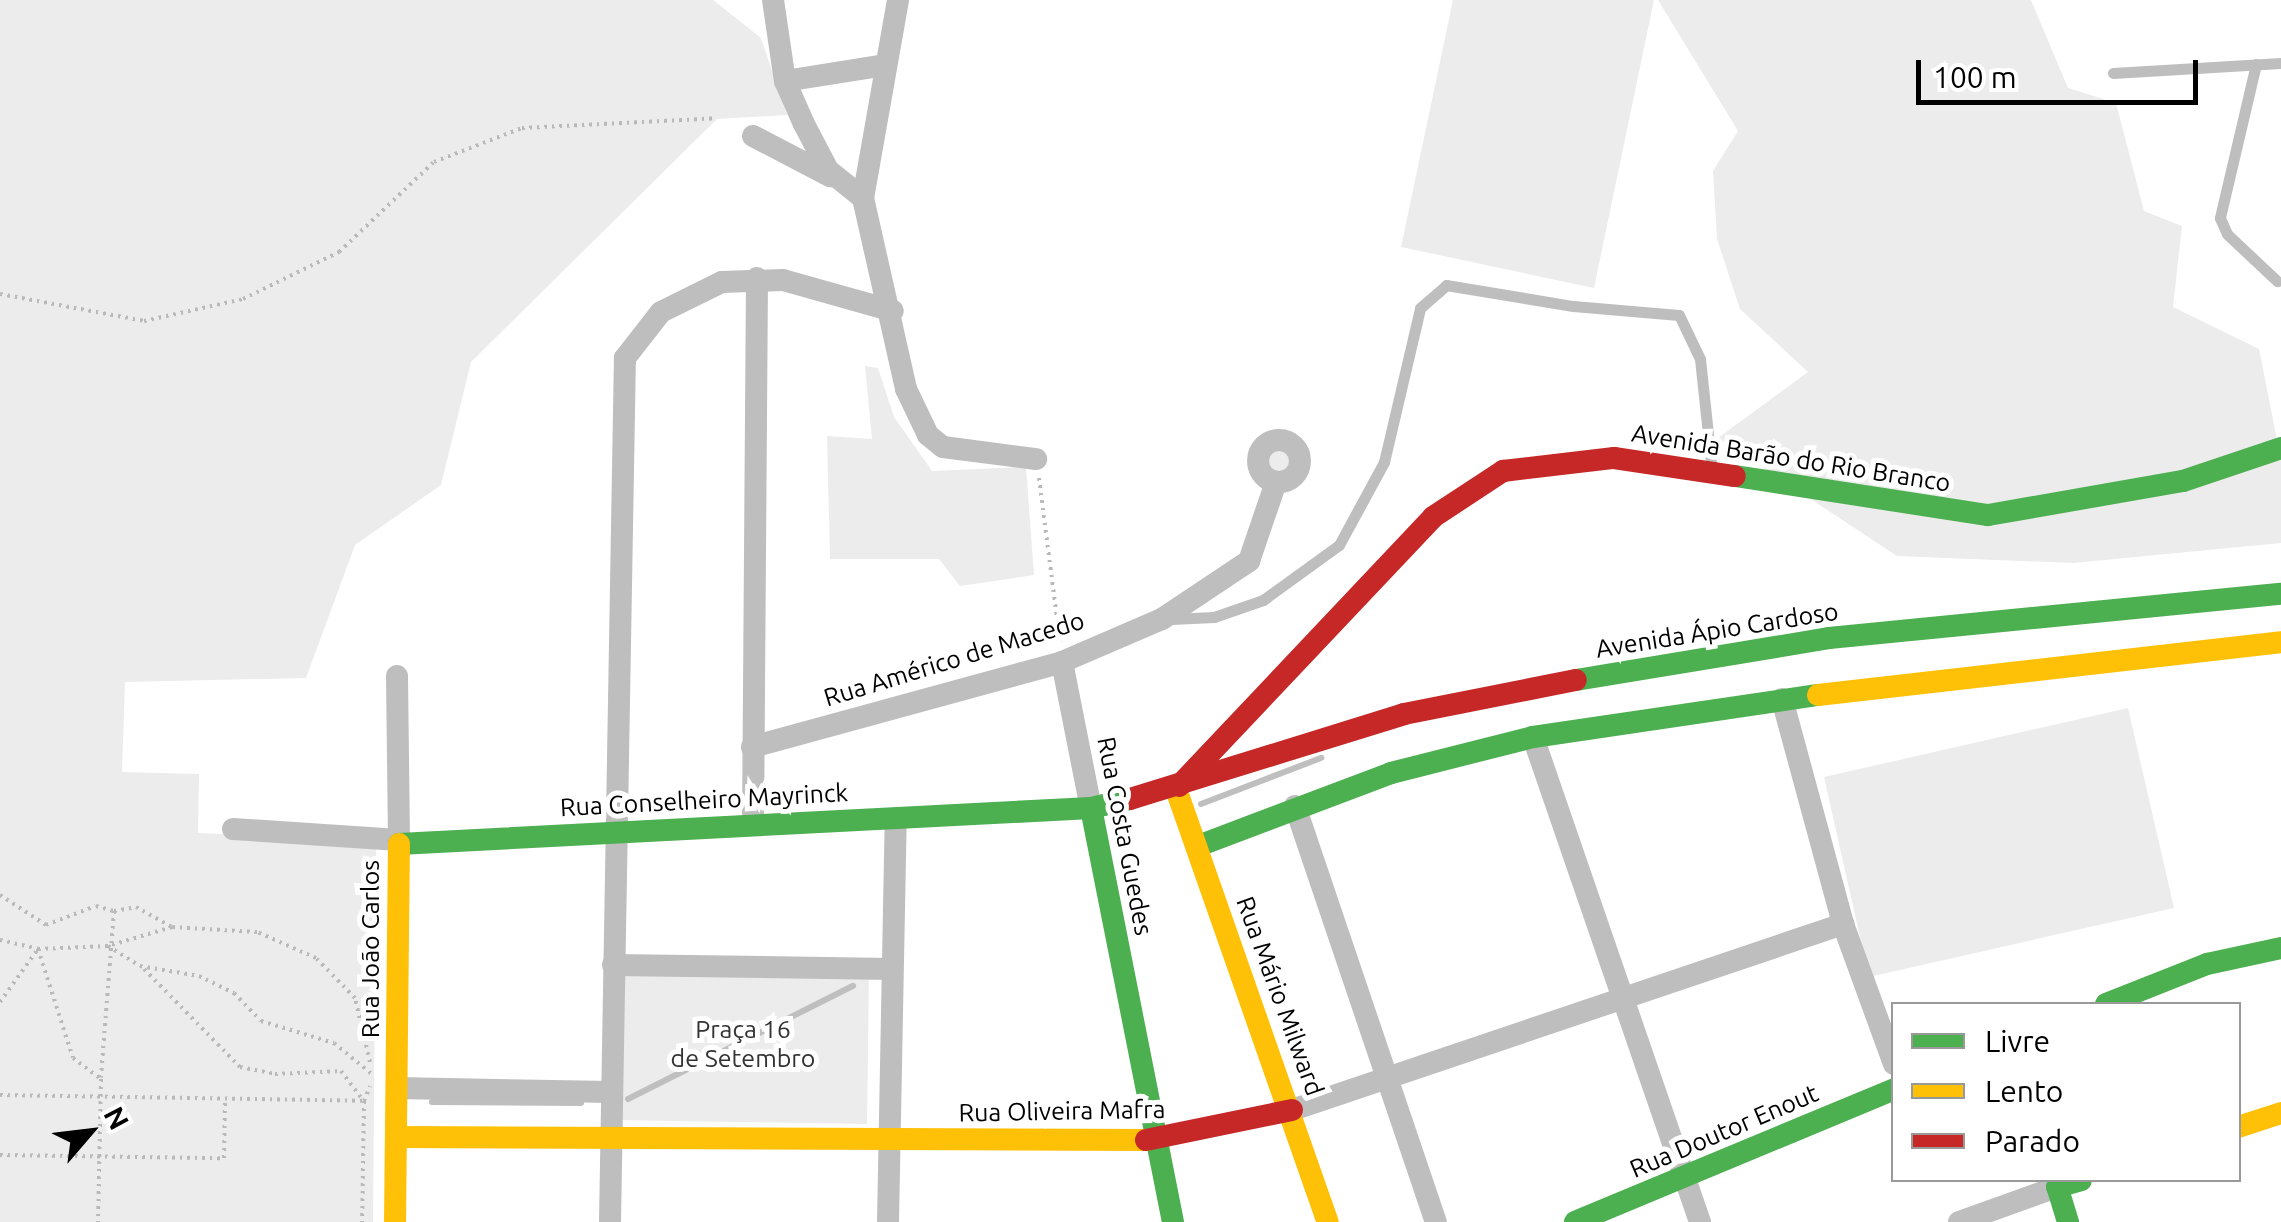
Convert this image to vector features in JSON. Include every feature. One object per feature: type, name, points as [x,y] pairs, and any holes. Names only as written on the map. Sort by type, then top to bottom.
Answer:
[{"type":"street","points":[[772,0],[786,81],[818,154],[838,180]]},
{"type":"street","points":[[898,0],[863,198],[893,310],[906,389],[934,442],[951,451],[1036,459]]},
{"type":"street","points":[[786,81],[885,65]]},
{"type":"street","points":[[754,136],[838,180],[863,198]]},
{"type":"street","points":[[610,1222],[624,358],[648,322],[678,300],[722,282],[757,278],[893,310]]},
{"type":"street","points":[[753,825],[757,278]]},
{"type":"street","name":"Avenida Barão do Rio Branco","points":[[1176,790],[1433,518],[1471,488],[1504,471],[1566,458],[1614,458],[1988,515],[2183,482],[2281,448]]},
{"type":"street","name":"Rua Américo de Macedo","points":[[752,747],[1062,662],[1162,619],[1248,561],[1276,482]]},
{"type":"street","name":"Avenida Ápio Cardoso","points":[[1176,790],[1404,714],[1670,662],[1829,638],[2281,594]]},
{"type":"street","points":[[1198,846],[1295,806],[1391,773],[1533,737],[1782,699],[2281,642]]},
{"type":"street","name":"Rua Costa Guedes","points":[[1062,662],[1173,1222]]},
{"type":"street","name":"Rua João Carlos","points":[[396,1222],[397,676]]},
{"type":"street","points":[[1782,699],[1843,924],[1891,1056]]},
{"type":"street","points":[[1533,737],[1700,1222]]},
{"type":"street","name":"Rua Conselheiro Mayrinck","points":[[234,829],[398,840],[615,833],[1090,808],[1176,790]]},
{"type":"street","name":"Rua Mário Milward","points":[[1176,790],[1292,1110],[1328,1222]]},
{"type":"street","points":[[1295,806],[1436,1222]]},
{"type":"street","points":[[888,1222],[896,818]]},
{"type":"street","points":[[1292,1110],[1388,1075],[1625,1002],[1843,924]]},
{"type":"street","points":[[2111,1002],[2207,964],[2281,948]]},
{"type":"street","points":[[613,965],[891,970]]},
{"type":"street","points":[[397,1088],[611,1092]]},
{"type":"street","name":"Rua Doutor Enout","points":[[1575,1222],[1891,1091]]},
{"type":"street","name":"Rua Oliveira Mafra","points":[[396,1137],[890,1142],[1158,1140],[1292,1110]]},
{"type":"street","points":[[2241,1127],[2281,1114]]},
{"type":"street","points":[[1958,1222],[2073,1182]]},
{"type":"street","points":[[2057,1187],[2068,1222]]},
{"type":"lane","points":[[2113,73],[2281,63]]},
{"type":"lane","points":[[2256,64],[2220,218],[2227,234],[2277,281]]},
{"type":"lane","points":[[1162,619],[1214,617],[1263,600],[1339,545],[1384,462],[1420,308],[1446,285],[1573,306],[1679,315],[1700,359],[1712,471]]},
{"type":"path","points":[[0,294],[144,321],[243,298],[339,252],[434,162],[522,128],[717,118]]},
{"type":"path","points":[[1036,459],[1062,662]]},
{"type":"path","points":[[0,895],[46,925],[81,909],[114,911],[136,907],[172,927]]},
{"type":"path","points":[[98,1222],[101,1078],[108,946],[114,911]]},
{"type":"path","points":[[0,940],[38,949],[108,946],[172,927],[258,932],[316,958],[355,998],[373,1076],[364,1101],[362,1222]]},
{"type":"path","points":[[108,946],[140,966],[240,1067],[275,1074],[342,1072],[364,1101]]},
{"type":"path","points":[[0,1002],[38,949]]},
{"type":"path","points":[[38,949],[74,1058],[101,1078]]},
{"type":"path","points":[[140,966],[199,976],[234,994],[262,1020],[334,1044],[373,1076],[397,1088]]},
{"type":"path","points":[[0,1095],[364,1101]]},
{"type":"path","points":[[0,1155],[224,1158],[225,1099]]},
{"type":"green space","points":[[0,0],[713,0],[761,38],[787,115],[717,119],[471,362],[441,485],[355,545],[306,678],[125,682],[122,772],[199,774],[198,833],[376,841],[373,1222],[0,1222]]},
{"type":"green space","points":[[1453,0],[1654,0],[1594,288],[1401,247]]},
{"type":"green space","points":[[1658,0],[2031,0],[2068,88],[2116,103],[2144,211],[2182,226],[2173,307],[2259,349],[2281,460],[2281,543],[2073,563],[1897,556],[1718,438],[1808,372],[1740,309],[1717,239],[1713,171],[1738,131]]},
{"type":"green space","points":[[865,366],[878,368],[894,417],[932,471],[1026,467],[1034,575],[960,586],[939,559],[830,559],[827,436],[872,439]]},
{"type":"green space","points":[[1279,445],[1291,449],[1295,461],[1291,473],[1279,477],[1267,473],[1263,461],[1267,449]]},
{"type":"green space","points":[[2128,708],[2174,908],[1869,977],[1824,777]]},
{"type":"green space","name":"Praça 16 de Setembro","points":[[622,965],[869,969],[867,1124],[613,1120]]},
{"type":"waterway","points":[[1201,804],[1321,758]]},
{"type":"waterway","points":[[628,1099],[853,986]]},
{"type":"waterway","points":[[432,1102],[581,1103]]},
{"type":"traffic: fast","points":[[1735,476],[1988,515],[2183,481],[2281,448]]},
{"type":"traffic: fast","points":[[1576,680],[1829,638],[2281,594]]},
{"type":"traffic: fast","points":[[1198,846],[1391,773],[1533,737],[1818,695]]},
{"type":"traffic: fast","points":[[399,844],[1091,808],[1130,799]]},
{"type":"traffic: fast","points":[[1091,808],[1173,1222]]},
{"type":"traffic: fast","points":[[2111,1002],[2207,964],[2281,948]]},
{"type":"traffic: fast","points":[[1575,1222],[1891,1090]]},
{"type":"traffic: fast","points":[[2068,1222],[2057,1187],[2074,1182]]},
{"type":"traffic: slow","points":[[1818,695],[2281,642]]},
{"type":"traffic: slow","points":[[1176,789],[1328,1222]]},
{"type":"traffic: slow","points":[[395,1222],[399,844]]},
{"type":"traffic: slow","points":[[2241,1126],[2281,1113]]},
{"type":"traffic: slow","points":[[396,1137],[1146,1140]]},
{"type":"traffic: jam","points":[[1179,786],[1433,517],[1503,471],[1614,458],[1735,476]]},
{"type":"traffic: jam","points":[[1130,799],[1404,714],[1576,680]]},
{"type":"traffic: jam","points":[[1146,1140],[1292,1110]]}]
